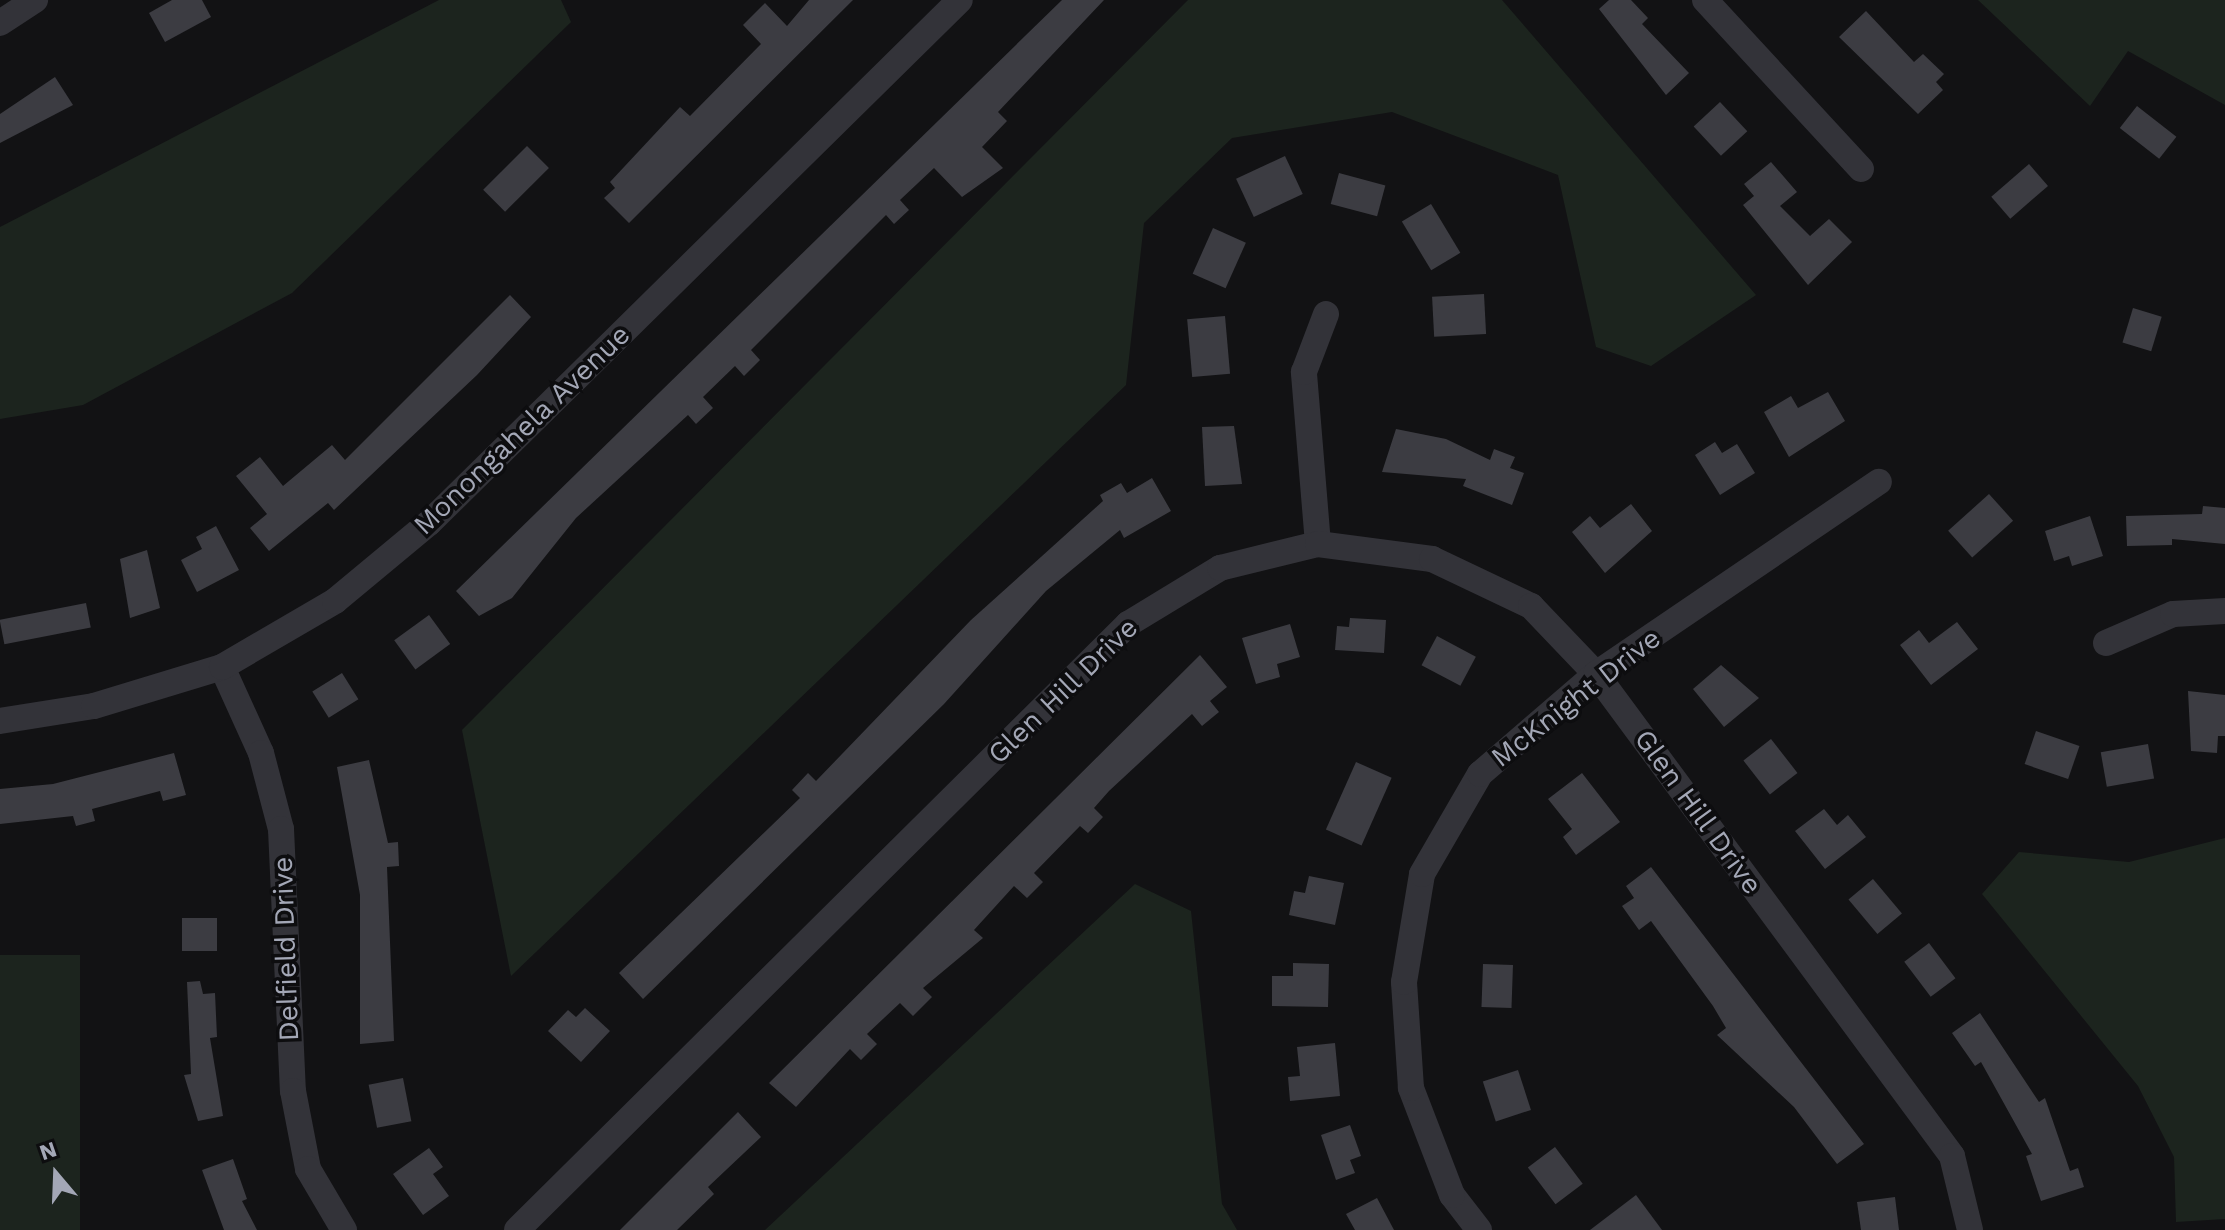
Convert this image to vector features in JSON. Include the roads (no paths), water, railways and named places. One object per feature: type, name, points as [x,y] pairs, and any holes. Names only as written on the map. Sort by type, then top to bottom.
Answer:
[{"type":"street","points":[[0,23],[35,0]]},
{"type":"street","name":"Monongahela Avenue","points":[[0,721],[94,706],[222,667],[335,601],[429,523],[960,0]]},
{"type":"street","points":[[1705,0],[1861,169]]},
{"type":"street","points":[[1318,544],[1304,372],[1326,314]]},
{"type":"street","name":"McKnight Drive","points":[[1479,1230],[1452,1195],[1411,1088],[1404,982],[1422,874],[1480,774],[1596,674],[1879,482]]},
{"type":"street","name":"Glen Hill Drive","points":[[517,1230],[1128,624],[1220,568],[1318,544],[1446,566],[1531,606],[1596,674],[1952,1156],[1970,1230]]},
{"type":"street","points":[[2106,643],[2173,614],[2225,611]]},
{"type":"street","name":"Delfield Drive","points":[[222,667],[261,753],[281,829],[293,1091],[308,1169],[344,1230]]}]
